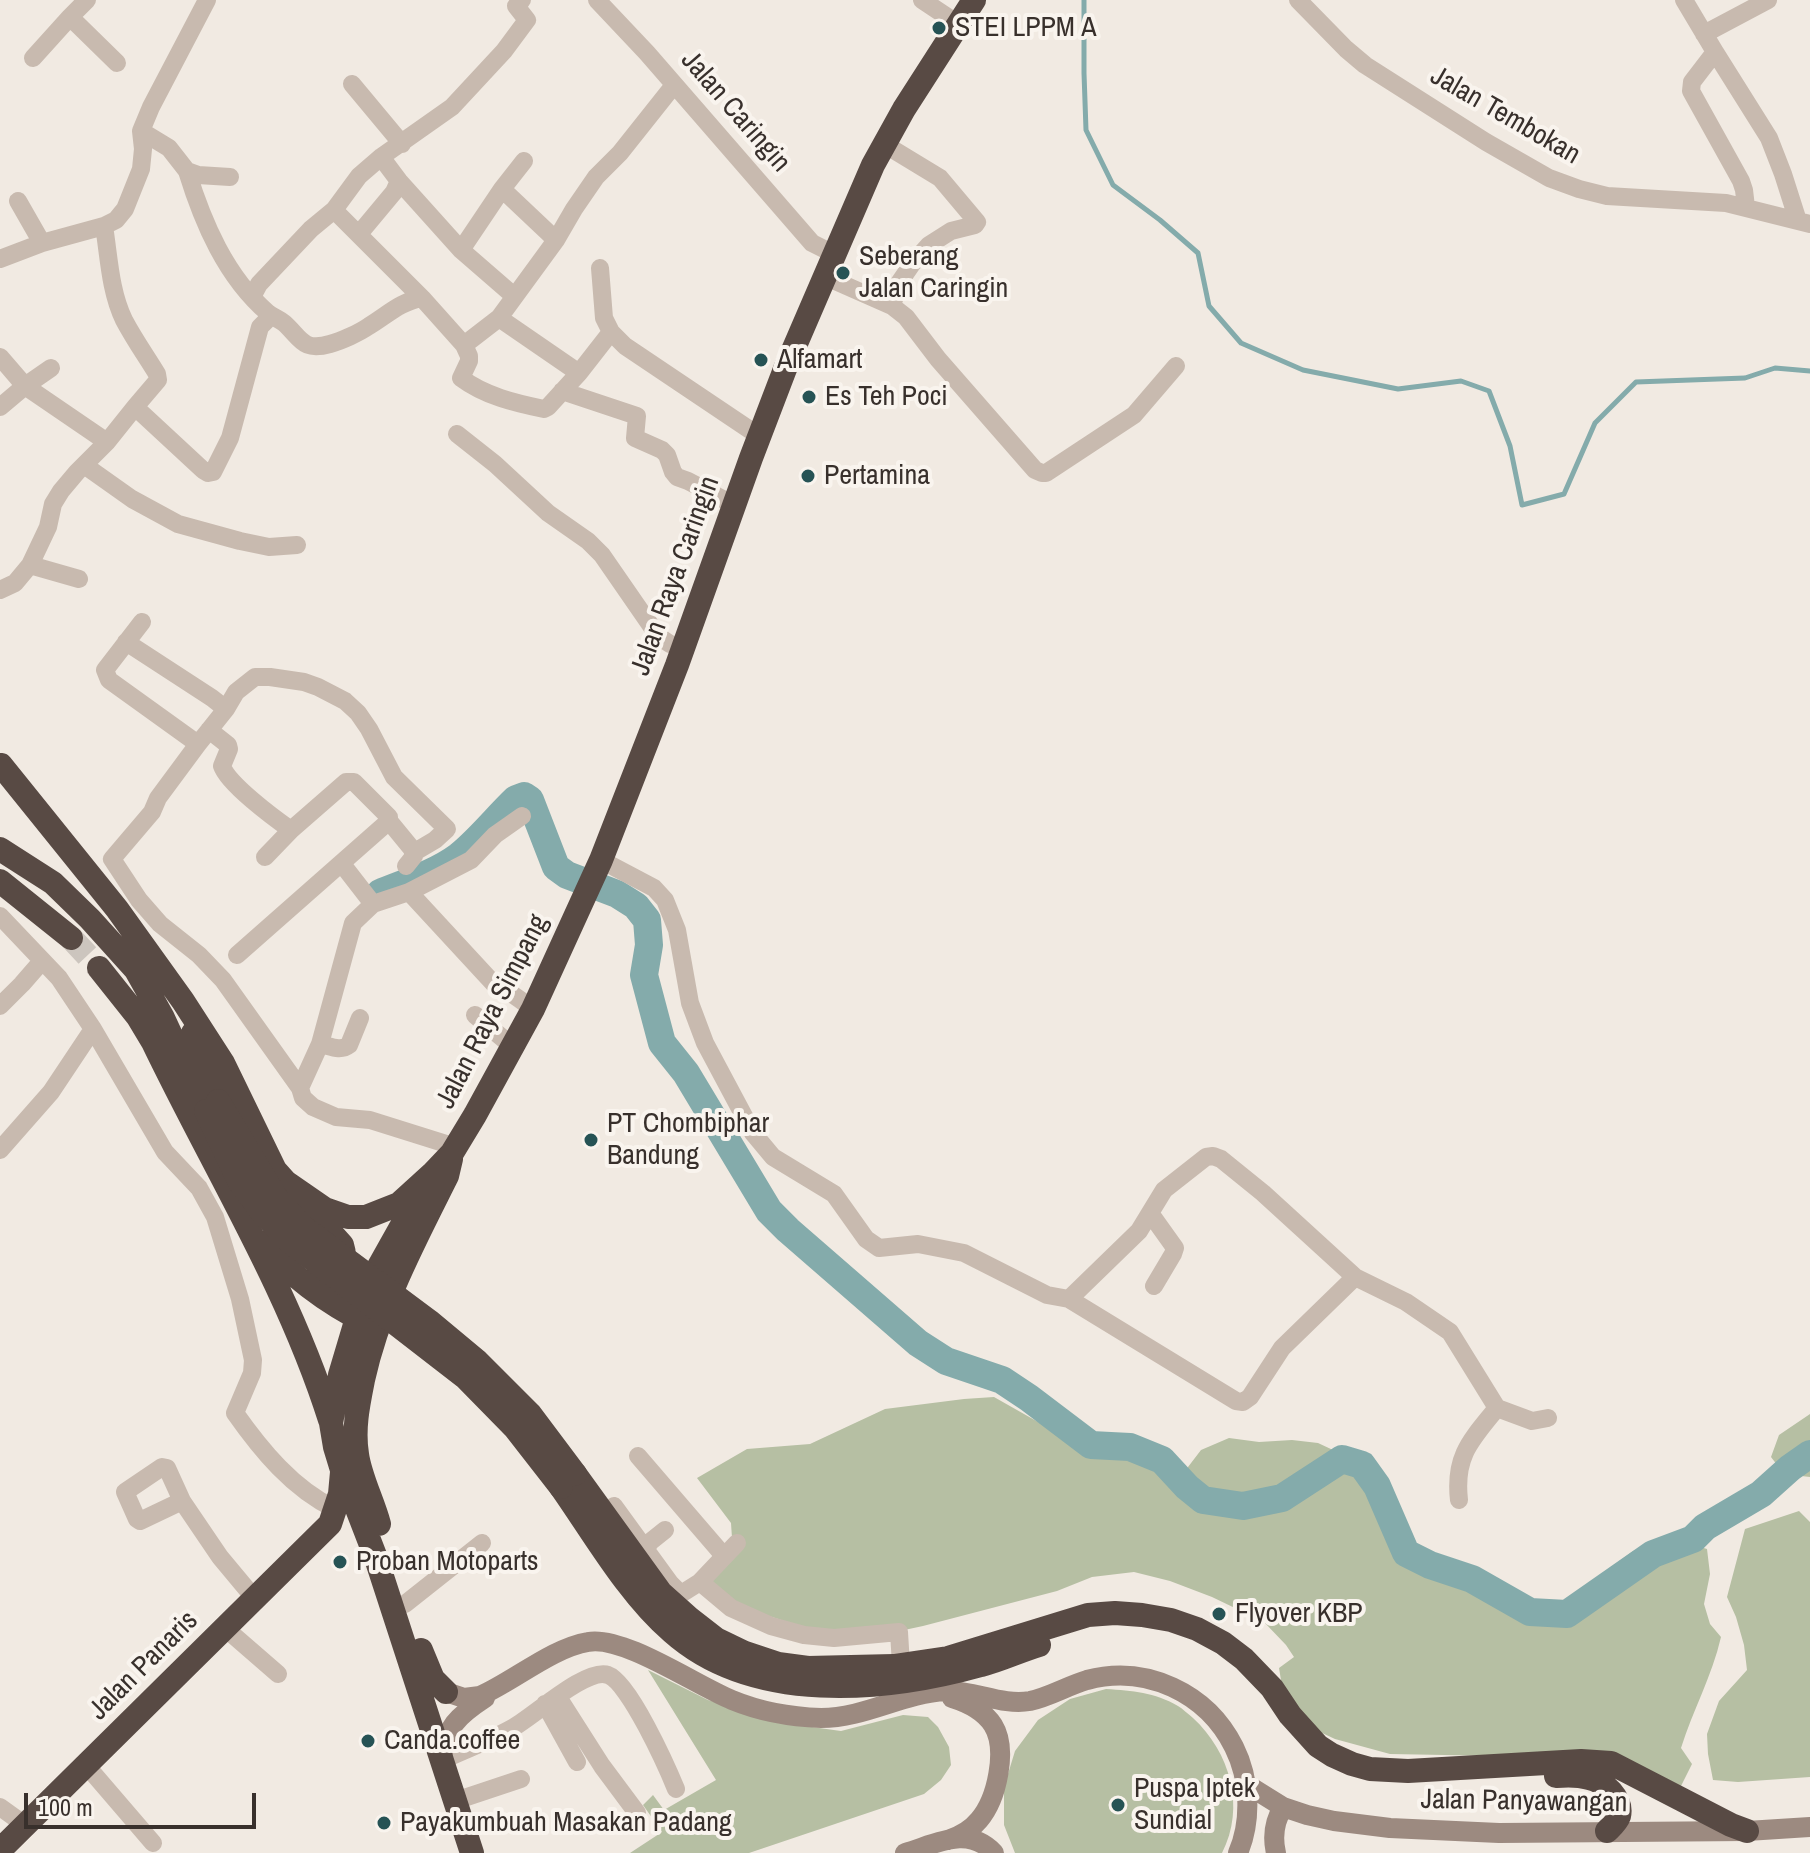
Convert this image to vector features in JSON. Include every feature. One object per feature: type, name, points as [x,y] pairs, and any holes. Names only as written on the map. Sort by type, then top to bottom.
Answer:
[{"type":"highway","name":"Jalan Raya Caringin","points":[[584,896],[683,647],[759,436],[829,265],[884,144],[974,0]]},
{"type":"highway","points":[[1,765],[117,909],[183,1001],[223,1063],[275,1170],[342,1245],[343,1265],[338,1273],[319,1283],[304,1282]]},
{"type":"highway","points":[[0,849],[53,883],[136,970],[212,1106],[277,1199],[303,1227],[429,1321],[477,1361],[530,1414],[616,1566],[672,1633],[705,1656],[776,1682],[812,1686],[852,1685],[919,1680],[983,1665],[1034,1646],[1100,1628],[1144,1628],[1193,1643],[1232,1666],[1253,1685],[1297,1741],[1318,1761],[1336,1772],[1388,1787],[1567,1775],[1591,1778],[1602,1784],[1618,1803],[1620,1813],[1607,1831]]},
{"type":"highway","points":[[0,881],[71,938]]},
{"type":"highway","name":"Jalan Raya Simpang","points":[[366,1323],[399,1250],[533,1009],[584,896]]},
{"type":"highway","points":[[99,968],[138,1017],[271,1273],[322,1394],[342,1470],[370,1541],[472,1853]]},
{"type":"highway","points":[[183,1001],[203,1063],[212,1106]]},
{"type":"highway","points":[[325,1209],[348,1217],[366,1217],[399,1204],[446,1162]]},
{"type":"highway","points":[[283,1180],[325,1209],[399,1250]]},
{"type":"highway","points":[[236,1206],[275,1256],[304,1282],[366,1323]]},
{"type":"highway","points":[[331,1423],[340,1375],[366,1323]]},
{"type":"highway","points":[[366,1323],[356,1413],[357,1457],[430,1675],[446,1692]]},
{"type":"highway","points":[[342,1470],[340,1494],[333,1517],[363,1532],[370,1541]]},
{"type":"highway","points":[[568,1480],[661,1593],[716,1639],[767,1660],[808,1668],[901,1665],[948,1658],[1088,1615],[1115,1613],[1171,1620],[1197,1629],[1244,1659],[1272,1688],[1290,1715],[1318,1746],[1352,1764],[1370,1769],[1408,1771],[1581,1761],[1611,1763],[1747,1831]]},
{"type":"highway","name":"Jalan Panaris","points":[[5,1850],[25,1825],[255,1599],[333,1517]]},
{"type":"main road","points":[[446,1692],[474,1698],[574,1646],[602,1641],[620,1645],[731,1700],[800,1717],[837,1717],[931,1693],[951,1691],[1019,1702],[1035,1700],[1086,1681],[1115,1676],[1146,1678],[1174,1687],[1197,1701],[1216,1719],[1235,1748],[1246,1784],[1246,1827],[1238,1853]]},
{"type":"main road","points":[[442,1760],[445,1738],[457,1720],[477,1703],[529,1670]]},
{"type":"main road","points":[[902,1700],[931,1696],[961,1701],[987,1717],[999,1739],[998,1774],[988,1805],[974,1825],[948,1840]]},
{"type":"main road","name":"Jalan Panyawangan","points":[[1246,1784],[1283,1807],[1307,1815],[1390,1828],[1499,1833],[1747,1831],[1810,1827]]},
{"type":"main road","points":[[1276,1853],[1274,1832],[1283,1807]]},
{"type":"main road","points":[[905,1853],[959,1838],[981,1842],[994,1853]]},
{"type":"street","points":[[33,58],[87,0]]},
{"type":"street","points":[[0,259],[42,243],[104,226],[116,220],[125,209],[141,169],[141,131],[207,0]]},
{"type":"street","points":[[252,297],[259,284],[311,229],[334,210],[359,176],[452,107],[504,51],[527,20],[516,6],[522,0]]},
{"type":"street","name":"Jalan Caringin","points":[[597,0],[647,53],[829,265]]},
{"type":"street","points":[[922,0],[958,24]]},
{"type":"street","name":"Jalan Tembokan","points":[[1298,0],[1365,65],[1549,178],[1607,196],[1726,203],[1745,199],[1804,222]]},
{"type":"street","points":[[1684,0],[1769,138],[1804,222]]},
{"type":"street","points":[[1704,34],[1768,0]]},
{"type":"street","points":[[70,17],[117,63]]},
{"type":"street","points":[[1715,52],[1690,86],[1745,199]]},
{"type":"street","points":[[352,84],[402,144]]},
{"type":"street","points":[[464,345],[499,318],[556,240],[596,177],[620,153],[674,85]]},
{"type":"street","points":[[141,131],[169,148],[187,171],[206,228],[230,268],[252,297],[271,316],[283,322],[301,342],[318,347],[334,343],[368,327],[401,305],[422,298]]},
{"type":"street","points":[[884,144],[940,178],[977,222],[951,231],[929,245],[899,283],[892,306]]},
{"type":"street","points":[[381,157],[461,250],[514,296]]},
{"type":"street","points":[[461,250],[524,161]]},
{"type":"street","points":[[187,171],[198,175],[230,177]]},
{"type":"street","points":[[359,234],[394,192],[399,181]]},
{"type":"street","points":[[502,189],[556,240]]},
{"type":"street","points":[[18,201],[42,243]]},
{"type":"street","points":[[334,210],[464,345],[469,361],[461,378],[477,388],[544,409],[579,373],[611,332]]},
{"type":"street","points":[[0,590],[15,583],[30,565],[48,527],[53,504],[69,481],[107,442],[158,380],[123,319],[113,286],[104,226]]},
{"type":"street","points":[[829,265],[906,317],[956,380],[1035,470],[1042,473],[1134,415],[1176,366]]},
{"type":"street","points":[[600,268],[604,318],[611,332],[625,346],[759,436]]},
{"type":"street","points":[[135,407],[203,470],[213,472],[230,438],[260,327],[271,316]]},
{"type":"street","points":[[499,318],[579,373]]},
{"type":"street","points":[[0,357],[25,386],[107,442]]},
{"type":"street","points":[[0,407],[51,368]]},
{"type":"street","points":[[562,391],[637,416],[635,438],[662,450],[677,477],[734,505]]},
{"type":"street","points":[[457,434],[548,513],[595,548],[658,636],[670,644],[683,647]]},
{"type":"street","points":[[84,465],[132,499],[178,524],[269,547],[297,545]]},
{"type":"street","points":[[30,565],[79,579]]},
{"type":"street","points":[[142,622],[105,670],[109,680],[204,737],[228,745],[222,766],[225,773],[291,830]]},
{"type":"street","points":[[126,642],[226,709]]},
{"type":"street","points":[[265,857],[291,830],[350,781],[389,817],[412,849],[410,860],[447,829],[394,777],[369,729],[345,701],[304,682],[260,676],[251,679],[236,692],[158,798],[152,812],[112,859],[139,900],[160,924],[199,955],[223,980],[300,1088],[303,1098],[313,1107],[336,1117],[370,1120],[446,1162]]},
{"type":"street","points":[[300,1088],[320,1044],[353,923],[373,904],[409,892],[471,860],[495,835],[522,816]]},
{"type":"street","points":[[237,955],[389,821]]},
{"type":"street","points":[[342,864],[373,904]]},
{"type":"street","points":[[599,864],[654,888],[665,900],[677,930],[690,1003],[705,1043],[753,1133],[773,1157],[834,1194],[866,1239],[879,1248],[918,1244],[964,1253],[1047,1295],[1069,1299],[1185,1372],[1243,1402],[1250,1397],[1282,1348],[1355,1277]]},
{"type":"street","points":[[409,892],[494,984],[502,986],[510,995],[533,1009]]},
{"type":"street","points":[[0,916],[59,978],[93,1029],[165,1152],[199,1188],[218,1227],[240,1299],[253,1360],[252,1373],[235,1413],[252,1437],[333,1517]]},
{"type":"street","points":[[0,1006],[42,961]]},
{"type":"street","points":[[475,1015],[512,1046]]},
{"type":"street","points":[[320,1044],[342,1049],[347,1047],[360,1018]]},
{"type":"street","points":[[0,1150],[51,1092],[93,1029]]},
{"type":"street","points":[[1069,1299],[1139,1231],[1164,1190],[1206,1157],[1213,1156],[1263,1193],[1355,1277],[1406,1302],[1450,1332],[1497,1408],[1532,1421],[1548,1418]]},
{"type":"street","points":[[1150,1213],[1175,1248],[1154,1286]]},
{"type":"street","points":[[1459,1500],[1457,1481],[1460,1463],[1468,1446],[1497,1408]]},
{"type":"street","points":[[614,1506],[681,1594],[700,1582],[730,1550],[638,1456]]},
{"type":"street","points":[[166,1467],[174,1505],[143,1521],[137,1519],[125,1492],[166,1467]]},
{"type":"street","points":[[144,1479],[174,1505],[255,1599]]},
{"type":"street","points":[[646,1549],[665,1530]]},
{"type":"street","points":[[405,1604],[482,1543]]},
{"type":"street","points":[[700,1582],[731,1608],[771,1626],[804,1635],[834,1638],[899,1632],[901,1665]]},
{"type":"street","points":[[225,1628],[278,1674]]},
{"type":"street","points":[[442,1760],[518,1725],[552,1700],[594,1674],[601,1673],[616,1679],[631,1699],[676,1789]]},
{"type":"street","points":[[552,1700],[577,1762]]},
{"type":"street","points":[[552,1700],[637,1813]]},
{"type":"street","points":[[86,1765],[153,1843]]},
{"type":"street","points":[[455,1801],[521,1779]]},
{"type":"street","points":[[0,1807],[25,1825]]},
{"type":"green space","points":[[994,1397],[1095,1452],[1127,1454],[1154,1465],[1183,1490],[1188,1467],[1201,1450],[1229,1438],[1259,1442],[1292,1440],[1356,1452],[1379,1475],[1405,1536],[1422,1553],[1468,1571],[1527,1605],[1558,1606],[1633,1551],[1671,1538],[1707,1549],[1710,1574],[1704,1604],[1710,1624],[1721,1637],[1681,1748],[1692,1764],[1681,1786],[1673,1795],[1554,1757],[1390,1754],[1335,1739],[1305,1725],[1284,1698],[1279,1668],[1294,1657],[1264,1622],[1212,1597],[1170,1581],[1134,1572],[1092,1577],[1057,1591],[848,1642],[705,1595],[732,1538],[731,1523],[697,1478],[747,1449],[810,1444],[885,1409]]},
{"type":"green space","points":[[1810,1414],[1810,1477],[1784,1474],[1771,1457],[1779,1435]]},
{"type":"green space","points":[[1799,1511],[1810,1522],[1810,1777],[1738,1782],[1713,1780],[1707,1734],[1719,1701],[1747,1670],[1744,1645],[1727,1597],[1745,1529]]},
{"type":"green space","points":[[648,1670],[708,1700],[783,1723],[841,1731],[903,1715],[928,1717],[938,1727],[949,1747],[951,1765],[941,1780],[924,1794],[749,1853],[630,1853],[662,1832],[643,1805],[653,1795],[664,1810],[716,1780]]},
{"type":"green space","points":[[1106,1689],[1143,1693],[1169,1701],[1193,1718],[1217,1747],[1225,1764],[1233,1799],[1233,1817],[1222,1853],[1015,1853],[1004,1825],[1004,1787],[1015,1751],[1038,1720],[1070,1699]]},
{"type":"waterway","points":[[1084,0],[1086,130],[1113,185],[1198,253],[1209,306],[1241,343],[1303,370],[1398,389],[1461,381],[1489,391],[1510,446],[1522,505],[1564,494],[1595,423],[1636,382],[1745,378],[1775,368],[1810,371]]},
{"type":"waterway","points":[[380,893],[450,862],[516,799],[524,796],[530,800],[556,867],[567,875],[617,894],[636,906],[647,920],[649,945],[644,975],[662,1043],[686,1073],[769,1211],[918,1343],[946,1361],[1002,1380],[1091,1445],[1130,1447],[1162,1460],[1203,1500],[1243,1506],[1282,1498],[1342,1459],[1362,1465],[1377,1486],[1406,1553],[1472,1579],[1530,1612],[1567,1614],[1653,1554],[1693,1539],[1705,1527],[1761,1494],[1810,1454]]},
{"type":"tunnel","points":[[71,938],[99,968]]},
{"type":"place","name":"STEI LPPM A","points":[[939,28]]},
{"type":"place","name":"Seberang Jalan Caringin","points":[[843,273]]},
{"type":"place","name":"Alfamart","points":[[761,360]]},
{"type":"place","name":"Es Teh Poci","points":[[809,397]]},
{"type":"place","name":"Pertamina","points":[[808,476]]},
{"type":"place","name":"PT Chombiphar Bandung","points":[[591,1140]]},
{"type":"place","name":"Proban Motoparts","points":[[340,1562]]},
{"type":"place","name":"Flyover KBP","points":[[1219,1614]]},
{"type":"place","name":"Canda.coffee","points":[[368,1741]]},
{"type":"place","name":"Puspa Iptek Sundial","points":[[1118,1805]]},
{"type":"place","name":"Payakumbuah Masakan Padang","points":[[384,1823]]}]
